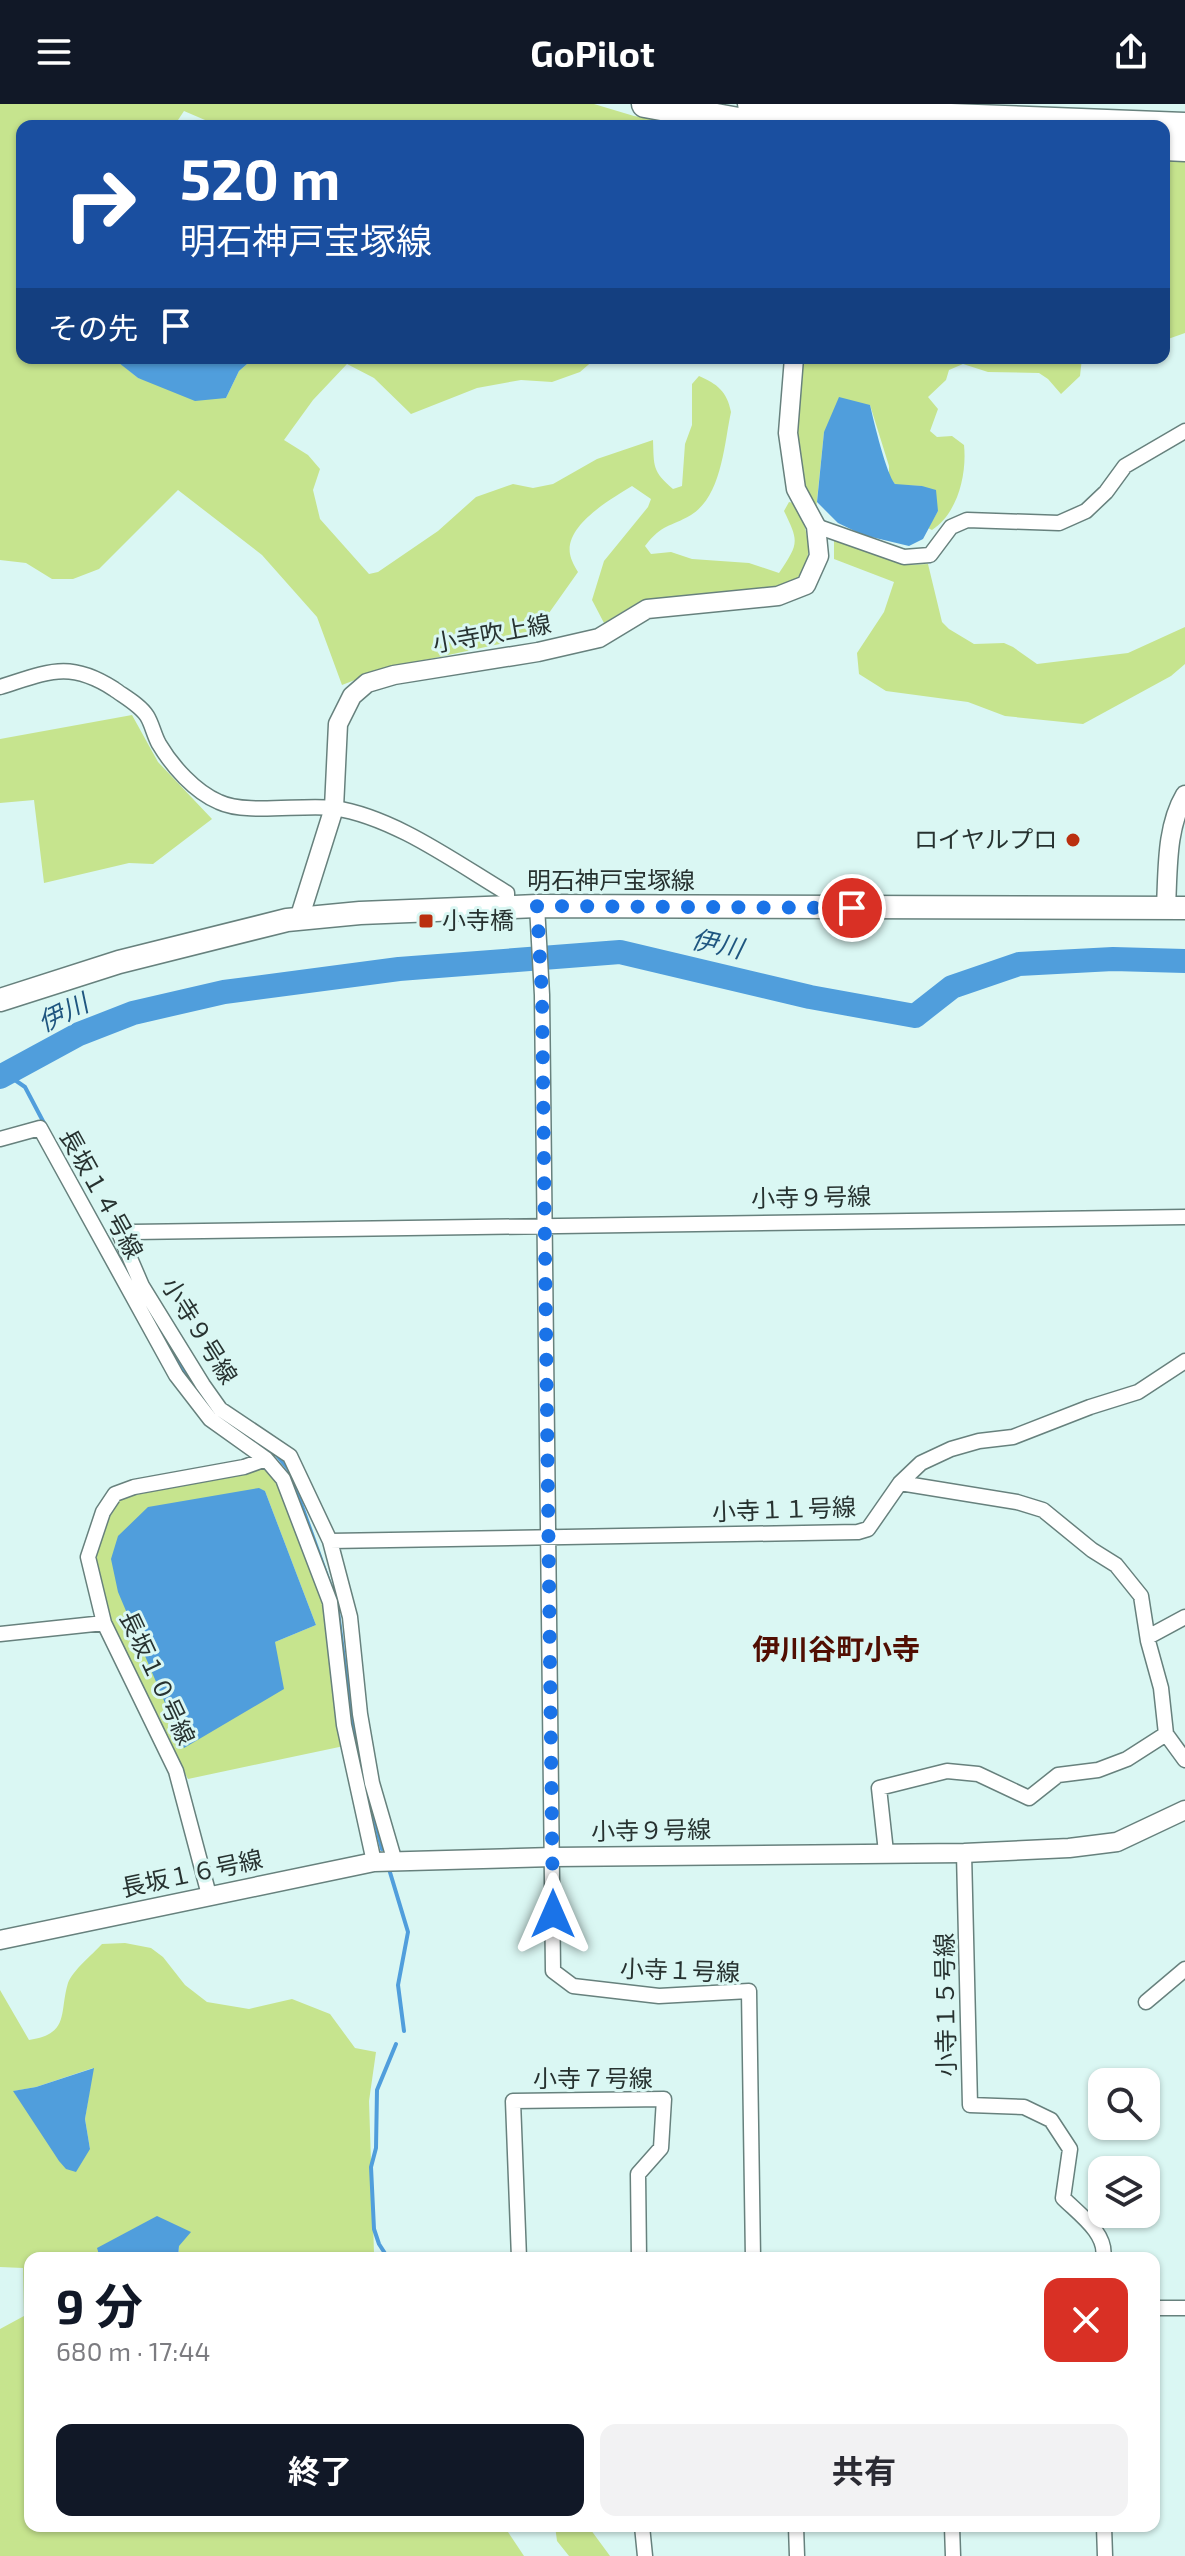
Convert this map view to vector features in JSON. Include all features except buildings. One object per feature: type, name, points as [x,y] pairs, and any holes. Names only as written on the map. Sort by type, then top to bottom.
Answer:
[{"type":"highway","points":[[645,104],[762,112],[1024,120]]},
{"type":"main road","name":"明石神戸宝塚線","points":[[0,1000],[119,962],[299,919],[360,913],[507,907],[537,916],[1176,907]]},
{"type":"street","name":"小寺吹上線","points":[[299,919],[334,808],[338,724],[352,696],[367,683],[394,675],[538,652],[599,638],[647,609],[778,596],[806,585],[819,556],[816,526],[796,489],[788,433],[794,364]]},
{"type":"street","points":[[816,526],[904,557],[930,555],[951,527],[967,520],[1059,523],[1086,511],[1106,492],[1125,466],[1185,431]]},
{"type":"street","points":[[0,687],[56,670],[91,674],[131,700],[146,715],[159,745],[205,795],[222,804],[240,806],[334,808],[398,828],[507,893],[507,907]]},
{"type":"street","points":[[1176,907],[1170,842],[1185,795]]},
{"type":"street","name":"小寺１号線","points":[[537,916],[542,995],[553,1971],[573,1986],[659,1996],[749,1991],[753,2252]]},
{"type":"street","name":"長坂１４号線","points":[[0,1139],[40,1128],[110,1238],[176,1375],[210,1419],[266,1459]]},
{"type":"street","name":"小寺９号線","points":[[1185,1217],[132,1232],[110,1238],[220,1409],[290,1456],[330,1541],[350,1617],[344,1639],[372,1783],[395,1862],[553,1857],[964,1853],[1069,1848],[1117,1842],[1185,1810]]},
{"type":"street","name":"小寺１１号線","points":[[330,1541],[858,1532],[868,1529],[900,1483],[921,1463],[951,1449],[979,1441],[1013,1437],[1138,1392],[1185,1361]]},
{"type":"street","points":[[266,1459],[283,1479],[344,1639],[344,1725],[374,1862]]},
{"type":"street","name":"長坂１０号線","points":[[209,1895],[176,1771],[104,1623],[88,1557],[103,1512],[115,1494],[134,1487],[244,1467],[266,1459]]},
{"type":"street","points":[[900,1483],[1017,1502],[1043,1510],[1092,1550],[1116,1565],[1141,1596],[1161,1688],[1166,1734],[1184,1758]]},
{"type":"street","points":[[1148,1637],[1185,1617]]},
{"type":"street","points":[[0,1634],[104,1623]]},
{"type":"street","points":[[886,1852],[879,1788],[947,1771],[978,1774],[1029,1798],[1058,1775],[1098,1770],[1127,1759],[1166,1734]]},
{"type":"street","name":"小寺１５号線","points":[[964,1853],[970,2105],[1024,2107],[1051,2120],[1070,2149],[1063,2198],[1096,2231],[1104,2252]]},
{"type":"street","name":"長坂１６号線","points":[[0,1940],[374,1862],[395,1862]]},
{"type":"street","points":[[1146,2002],[1185,1969]]},
{"type":"street","name":"小寺７号線","points":[[519,2252],[513,2101],[664,2099],[661,2148],[638,2174],[639,2252]]},
{"type":"street","points":[[1160,2308],[1185,2308]]},
{"type":"street","points":[[643,2532],[645,2556]]},
{"type":"street","points":[[796,2532],[797,2556]]},
{"type":"street","points":[[952,2532],[953,2556]]},
{"type":"street","points":[[1104,2532],[1105,2556]]},
{"type":"green space","points":[[0,104],[594,104],[658,120],[205,120],[184,111],[178,120],[16,120],[16,364],[121,364],[138,378],[226,398],[239,371],[247,364],[347,364],[313,400],[284,440],[308,455],[320,469],[313,490],[320,519],[369,574],[378,572],[438,531],[476,497],[513,484],[533,488],[553,484],[597,459],[653,440],[654,462],[661,477],[673,489],[682,486],[685,444],[692,425],[692,384],[699,376],[720,389],[731,412],[720,468],[701,506],[691,515],[662,530],[645,546],[651,554],[671,552],[692,559],[749,563],[779,573],[795,542],[784,511],[789,502],[798,504],[808,542],[806,564],[801,574],[779,592],[639,602],[604,623],[592,600],[604,561],[648,507],[651,499],[632,486],[591,514],[575,533],[570,543],[570,554],[578,572],[532,637],[383,669],[342,685],[317,617],[262,555],[178,490],[99,569],[73,579],[52,579],[26,563],[0,560]]},
{"type":"green space","points":[[1170,158],[1185,159],[1185,333],[1170,338]]},
{"type":"green space","points":[[347,364],[589,364],[580,372],[552,382],[521,380],[477,388],[411,414],[374,378]]},
{"type":"green space","points":[[803,364],[963,364],[949,370],[946,380],[928,397],[938,409],[930,431],[937,437],[952,436],[964,445],[964,468],[959,492],[948,514],[932,530],[928,528],[938,511],[922,486],[896,485],[889,477],[889,466],[870,405],[824,432],[816,510],[802,482],[797,440]]},
{"type":"green space","points":[[963,364],[1081,364],[1080,376],[1061,394],[1039,373],[988,372]]},
{"type":"green space","points":[[843,540],[908,565],[928,564],[942,622],[974,644],[1004,643],[1037,664],[1128,653],[1185,627],[1185,664],[1171,676],[1083,724],[1005,716],[968,702],[886,691],[859,674],[857,653],[884,612],[894,582],[834,559],[834,541]]},
{"type":"green space","points":[[132,715],[158,762],[212,819],[153,864],[129,863],[44,883],[34,800],[0,803],[0,739]]},
{"type":"green space","points":[[267,1464],[280,1481],[325,1613],[344,1746],[188,1779],[114,1628],[96,1568],[96,1547],[121,1498],[245,1472]],"holes":[[[265,1491],[316,1625],[275,1642]]]},
{"type":"green space","points":[[125,1943],[151,1948],[163,1957],[185,1985],[207,2002],[249,2009],[292,1999],[330,2014],[355,2048],[376,2052],[369,2101],[374,2252],[178,2252],[179,2246],[98,2248],[99,2252],[24,2252],[24,2316],[23,2268],[0,2267],[0,1990],[29,2040],[42,2037],[57,2027],[68,1983],[102,1944]],"holes":[[[93,2068],[85,2119],[90,2149],[14,2091]]]},
{"type":"green space","points":[[24,2316],[24,2532],[508,2532],[524,2556],[0,2556],[0,2329]]},
{"type":"green space","points":[[556,2532],[592,2532],[610,2556],[569,2556],[557,2541]]},
{"type":"water","points":[[120,364],[247,364],[239,371],[226,398],[195,401],[138,378]]},
{"type":"water","points":[[839,397],[870,405],[884,459],[895,484],[936,490],[938,511],[923,539],[909,546],[863,535],[838,523],[817,502],[824,432]]},
{"type":"water","points":[[259,1488],[265,1491],[316,1625],[275,1642],[284,1689],[184,1748],[118,1592],[111,1559],[118,1536],[148,1507]]},
{"type":"water","points":[[94,2068],[85,2119],[90,2149],[76,2172],[66,2169],[59,2161],[13,2091],[36,2087]]},
{"type":"water","points":[[157,2216],[191,2232],[179,2246],[178,2252],[98,2252],[97,2248]]},
{"type":"waterway","name":"伊川","points":[[0,1077],[79,1034],[133,1013],[224,992],[399,969],[620,952],[810,997],[915,1016],[952,987],[1019,964],[1113,959],[1185,961]]},
{"type":"waterway","points":[[0,1079],[12,1078],[25,1087],[45,1125]]},
{"type":"waterway","points":[[171,1353],[198,1392]]},
{"type":"waterway","points":[[238,1431],[261,1445]]},
{"type":"waterway","points":[[276,1454],[289,1470],[337,1604]]},
{"type":"waterway","points":[[338,1612],[353,1730],[382,1849]]},
{"type":"waterway","points":[[389,1869],[408,1932],[398,1985],[404,2031]]},
{"type":"waterway","points":[[384,2252],[374,2229],[371,2167],[376,2148],[377,2090],[396,2044]]},
{"type":"place","name":"ロイヤルプロ","points":[[1073,840]]},
{"type":"place","name":"小寺橋","points":[[426,921]]},
{"type":"district","name":"伊川谷町小寺","points":[[836,1649]]},
{"type":"route","points":[[553,1914],[542,995],[537,906],[852,908]]}]
